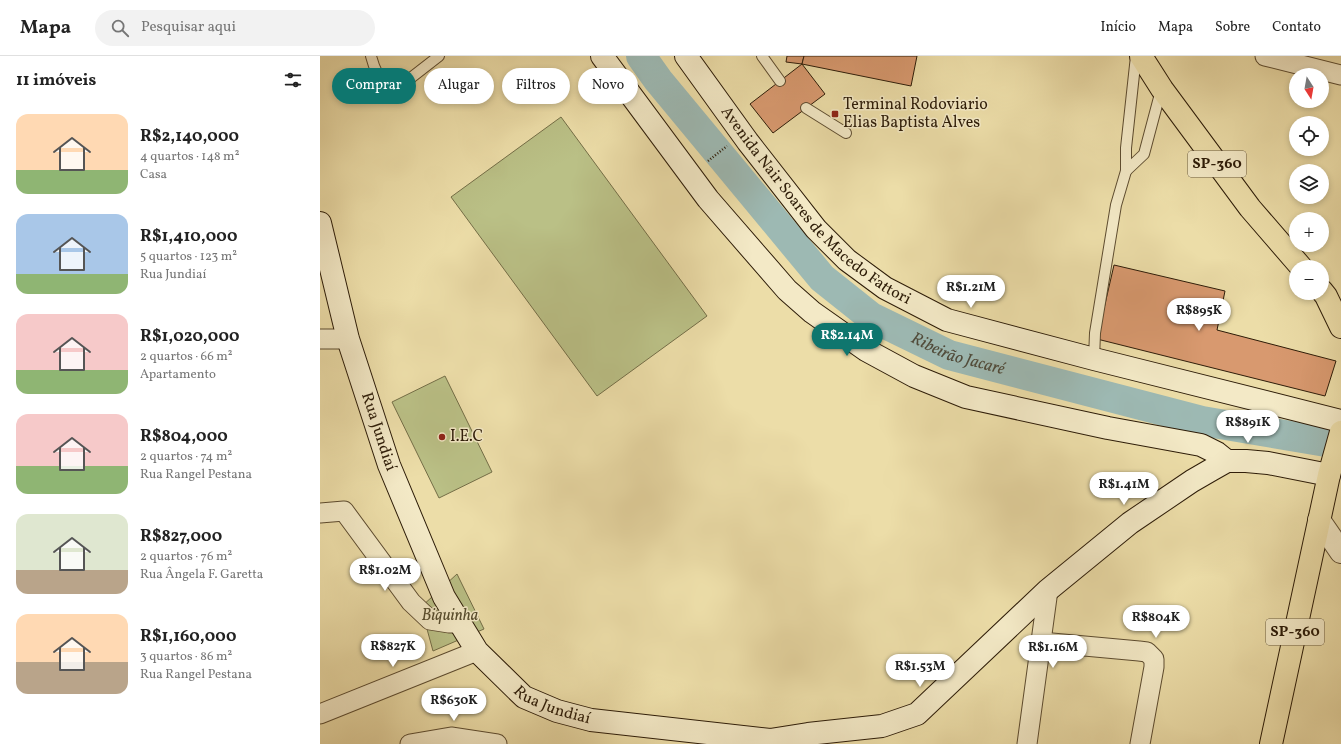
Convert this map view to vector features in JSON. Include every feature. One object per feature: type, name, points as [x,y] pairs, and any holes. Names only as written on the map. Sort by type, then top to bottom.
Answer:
[{"type":"main road","points":[[602,56],[708,199],[787,290],[812,312],[866,350],[914,376],[966,397],[1108,428],[1201,444],[1217,453],[1227,461],[1246,461],[1330,470]]},
{"type":"main road","name":"Avenida Nair Soares de Macedo Fattori","points":[[686,56],[748,142],[816,229],[847,260],[886,288],[947,320],[1094,359],[1341,421]]},
{"type":"main road","name":"SP-360","points":[[1141,56],[1162,89],[1250,208],[1295,260]]},
{"type":"main road","name":"Rua Jundiaí","points":[[320,223],[348,339],[389,465],[444,597],[477,651],[524,697],[557,711],[591,720],[770,742],[808,734],[882,726],[917,714],[1048,590],[1130,523],[1192,481],[1227,461]]},
{"type":"main road","points":[[1330,297],[1341,327]]},
{"type":"main road","name":"SP-360","points":[[1271,744],[1330,470],[1341,432]]},
{"type":"main road","points":[[1319,520],[1341,552]]},
{"type":"street","points":[[1265,56],[1341,75]]},
{"type":"street","points":[[320,339],[348,339]]},
{"type":"street","points":[[320,513],[344,511],[412,602],[430,620],[449,623],[460,622]]},
{"type":"street","points":[[1027,744],[1048,590]]},
{"type":"street","points":[[1041,642],[1147,652],[1154,658],[1154,667],[1140,744]]},
{"type":"street","points":[[320,714],[477,651]]},
{"type":"street","points":[[410,744],[451,737],[497,744]]},
{"type":"street","points":[[770,742],[794,744]]},
{"type":"lane","points":[[371,56],[379,78],[386,86],[403,84],[439,56]]},
{"type":"lane","points":[[762,56],[780,81]]},
{"type":"lane","points":[[1094,359],[1095,333],[1116,205],[1126,171],[1126,148],[1136,56]]},
{"type":"lane","points":[[1126,171],[1144,154],[1162,89]]},
{"type":"lane","points":[[806,108],[846,133]]},
{"type":"lane","points":[[1126,148],[1144,154]]},
{"type":"path","points":[[708,161],[728,146]]},
{"type":"green space","points":[[561,117],[707,316],[597,396],[451,197]]},
{"type":"green space","name":"I.E.C","points":[[445,376],[492,472],[439,498],[392,402]]},
{"type":"green space","name":"Biquinha","points":[[457,574],[484,629],[433,651],[421,607]]},
{"type":"building","points":[[787,56],[804,56],[802,64],[786,62]]},
{"type":"building","points":[[804,56],[917,56],[911,86],[802,64]]},
{"type":"building","points":[[802,64],[825,94],[773,133],[750,104]]},
{"type":"building","points":[[1114,265],[1225,291],[1217,330],[1336,361],[1325,396],[1097,339]]},
{"type":"waterway","name":"Ribeirão Jacaré","points":[[641,56],[658,80],[822,278],[871,317],[949,355],[1202,421],[1326,442],[1341,449]]},
{"type":"place","name":"Terminal Rodoviario Elias Baptista Alves","points":[[835,114]]},
{"type":"place","name":"I.E.C","points":[[442,437]]}]
